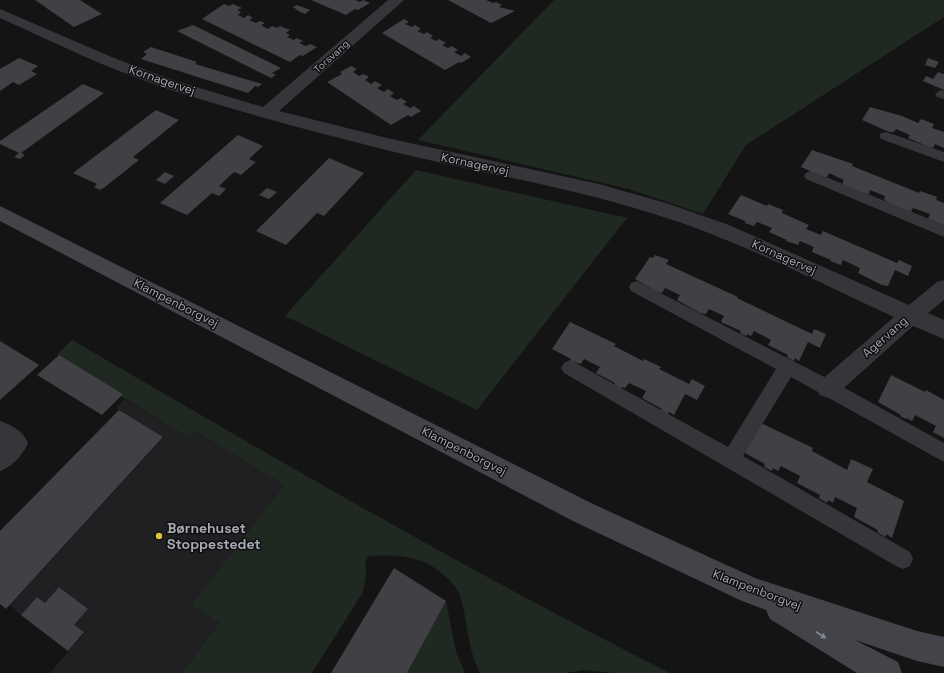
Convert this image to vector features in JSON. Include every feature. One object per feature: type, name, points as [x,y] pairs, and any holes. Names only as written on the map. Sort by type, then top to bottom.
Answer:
[{"type":"street","name":"Torsvang","points":[[266,114],[397,0]]},
{"type":"street","name":"Kornagervej","points":[[0,13],[108,61],[166,83],[266,114],[387,144],[599,191],[662,209],[722,230],[912,314],[944,330]]},
{"type":"street","name":"Klampenborgvej","points":[[0,212],[584,513],[752,591],[917,646],[944,652]]},
{"type":"street","name":"Agervang","points":[[828,388],[912,314],[944,288]]},
{"type":"street","points":[[0,432],[16,443],[0,459]]},
{"type":"street","points":[[752,591],[851,654],[887,673]]},
{"type":"lane","points":[[886,136],[944,158]]},
{"type":"lane","points":[[810,176],[944,231]]},
{"type":"lane","points":[[637,287],[828,388],[944,453]]},
{"type":"lane","points":[[731,459],[787,367]]},
{"type":"lane","points":[[570,368],[903,559]]},
{"type":"shaded area","points":[[554,0],[944,0],[944,17],[746,145],[703,214],[629,189],[418,140]]},
{"type":"shaded area","points":[[416,170],[627,218],[477,410],[285,316]]},
{"type":"shaded area","points":[[72,340],[294,469],[443,553],[670,673],[614,673],[584,670],[566,673],[480,673],[473,656],[462,602],[455,587],[435,568],[419,560],[385,555],[368,556],[365,563],[366,574],[363,592],[312,673],[182,673],[219,623],[192,605],[284,485],[195,431],[189,438],[121,396],[123,394],[57,354]]},
{"type":"shaded area","name":"Børnehuset Stoppestedet","points":[[125,399],[189,438],[195,431],[284,485],[193,605],[219,623],[182,673],[50,673],[84,633],[74,625],[88,609],[59,587],[45,603],[37,597],[21,615],[10,605],[163,438],[116,408]]},
{"type":"shaded area","points":[[446,601],[456,652],[465,673],[407,673]]},
{"type":"building","points":[[35,0],[80,0],[102,14],[74,27]]},
{"type":"building","points":[[311,0],[355,0],[360,2],[363,0],[370,3],[358,10],[355,9],[346,15]]},
{"type":"building","points":[[448,0],[486,0],[502,5],[499,7],[515,11],[491,23]]},
{"type":"building","points":[[224,4],[229,6],[233,4],[242,8],[237,10],[241,12],[238,15],[244,18],[248,15],[253,18],[249,20],[256,23],[260,21],[263,22],[265,23],[261,25],[268,29],[272,26],[277,28],[280,26],[290,30],[286,33],[290,35],[287,37],[294,40],[297,38],[303,41],[299,43],[306,46],[310,44],[317,47],[303,56],[300,55],[290,62],[202,19]]},
{"type":"building","points":[[297,5],[310,10],[305,14],[293,7]]},
{"type":"building","points":[[404,19],[409,22],[405,24],[412,27],[415,25],[421,29],[417,31],[424,34],[427,32],[433,36],[430,38],[436,41],[439,39],[446,43],[442,45],[448,48],[452,46],[458,50],[454,52],[461,56],[465,53],[471,57],[445,70],[382,33]]},
{"type":"building","points":[[193,25],[281,68],[272,73],[276,75],[271,78],[177,31]]},
{"type":"building","points":[[151,47],[197,62],[195,64],[262,84],[258,87],[255,86],[248,93],[141,59],[147,54],[143,52]]},
{"type":"building","points":[[19,58],[38,66],[31,71],[37,74],[19,85],[13,82],[0,91],[0,69]]},
{"type":"building","points":[[928,58],[939,62],[935,68],[925,65]]},
{"type":"building","points":[[351,66],[357,69],[353,72],[359,76],[363,74],[369,77],[365,80],[371,84],[375,81],[382,85],[377,88],[384,92],[388,89],[394,93],[390,96],[397,100],[401,98],[407,102],[403,104],[410,108],[414,106],[421,111],[411,117],[408,115],[391,125],[327,82],[342,74],[340,72]]},
{"type":"building","points":[[938,72],[944,74],[944,90],[923,81],[926,76],[933,79]]},
{"type":"building","points":[[83,84],[104,93],[21,153],[25,155],[20,159],[14,157],[19,153],[0,144],[0,141]]},
{"type":"building","points":[[870,107],[902,116],[918,123],[921,119],[934,124],[932,128],[944,132],[944,148],[935,144],[933,148],[929,147],[908,138],[910,135],[896,129],[894,132],[889,132],[862,120]]},
{"type":"building","points":[[156,110],[179,120],[133,157],[139,160],[105,187],[100,190],[94,187],[97,184],[73,173]]},
{"type":"building","points":[[238,135],[263,146],[249,159],[256,162],[241,175],[234,172],[219,186],[226,189],[219,196],[212,193],[187,215],[160,203]]},
{"type":"building","points":[[812,150],[853,164],[852,166],[919,193],[920,191],[937,197],[936,200],[944,203],[944,225],[928,219],[930,214],[913,208],[911,212],[901,209],[884,200],[885,196],[870,190],[869,194],[863,193],[842,184],[844,180],[829,173],[827,177],[823,177],[801,167]]},
{"type":"building","points":[[329,158],[364,173],[324,216],[317,213],[286,245],[256,231]]},
{"type":"building","points":[[165,172],[174,176],[165,184],[156,180]]},
{"type":"building","points":[[267,188],[277,192],[269,199],[259,195]]},
{"type":"building","points":[[741,195],[767,206],[768,204],[783,210],[782,213],[809,225],[806,229],[821,235],[823,231],[897,263],[899,260],[912,266],[908,276],[895,270],[888,286],[882,285],[858,273],[860,268],[843,260],[841,265],[830,261],[831,260],[812,252],[814,247],[800,241],[798,245],[786,241],[787,240],[769,232],[772,228],[757,222],[754,226],[745,223],[745,221],[728,214]]},
{"type":"building","points":[[655,255],[669,260],[666,264],[738,297],[737,298],[812,334],[814,329],[826,334],[820,348],[808,342],[799,361],[795,358],[794,361],[787,357],[788,355],[768,345],[771,340],[754,331],[751,336],[747,334],[746,336],[740,333],[741,331],[721,322],[724,316],[709,309],[706,314],[700,313],[677,300],[680,295],[665,288],[662,293],[656,291],[635,279],[650,257],[653,258]]},
{"type":"building","points":[[570,322],[616,344],[614,346],[643,361],[644,359],[661,367],[659,369],[689,384],[692,379],[705,386],[697,400],[685,394],[674,415],[669,412],[668,414],[642,398],[646,391],[629,383],[625,388],[622,387],[621,389],[613,386],[615,383],[596,373],[600,367],[584,359],[581,364],[570,361],[571,359],[552,349]]},
{"type":"building","points":[[0,341],[39,365],[0,400]]},
{"type":"building","points":[[59,355],[123,394],[102,415],[37,375]]},
{"type":"building","points":[[891,375],[925,392],[926,390],[944,400],[944,438],[933,432],[936,426],[915,415],[912,421],[906,419],[878,402]]},
{"type":"building","points":[[119,410],[163,437],[6,609],[0,604],[0,531]]},
{"type":"building","points":[[759,422],[813,448],[812,451],[847,470],[851,459],[873,469],[867,482],[904,501],[892,538],[887,534],[885,537],[877,532],[878,530],[854,517],[857,508],[835,497],[833,503],[828,500],[827,503],[819,498],[820,495],[797,483],[800,476],[781,466],[778,471],[773,468],[772,471],[764,467],[765,464],[745,453]]},
{"type":"building","points":[[394,568],[446,601],[407,673],[331,673]]},
{"type":"building","points":[[59,587],[88,609],[74,625],[84,632],[68,651],[21,615],[37,597],[45,603]]},
{"type":"place","name":"Børnehuset Stoppestedet","points":[[159,536]]}]
